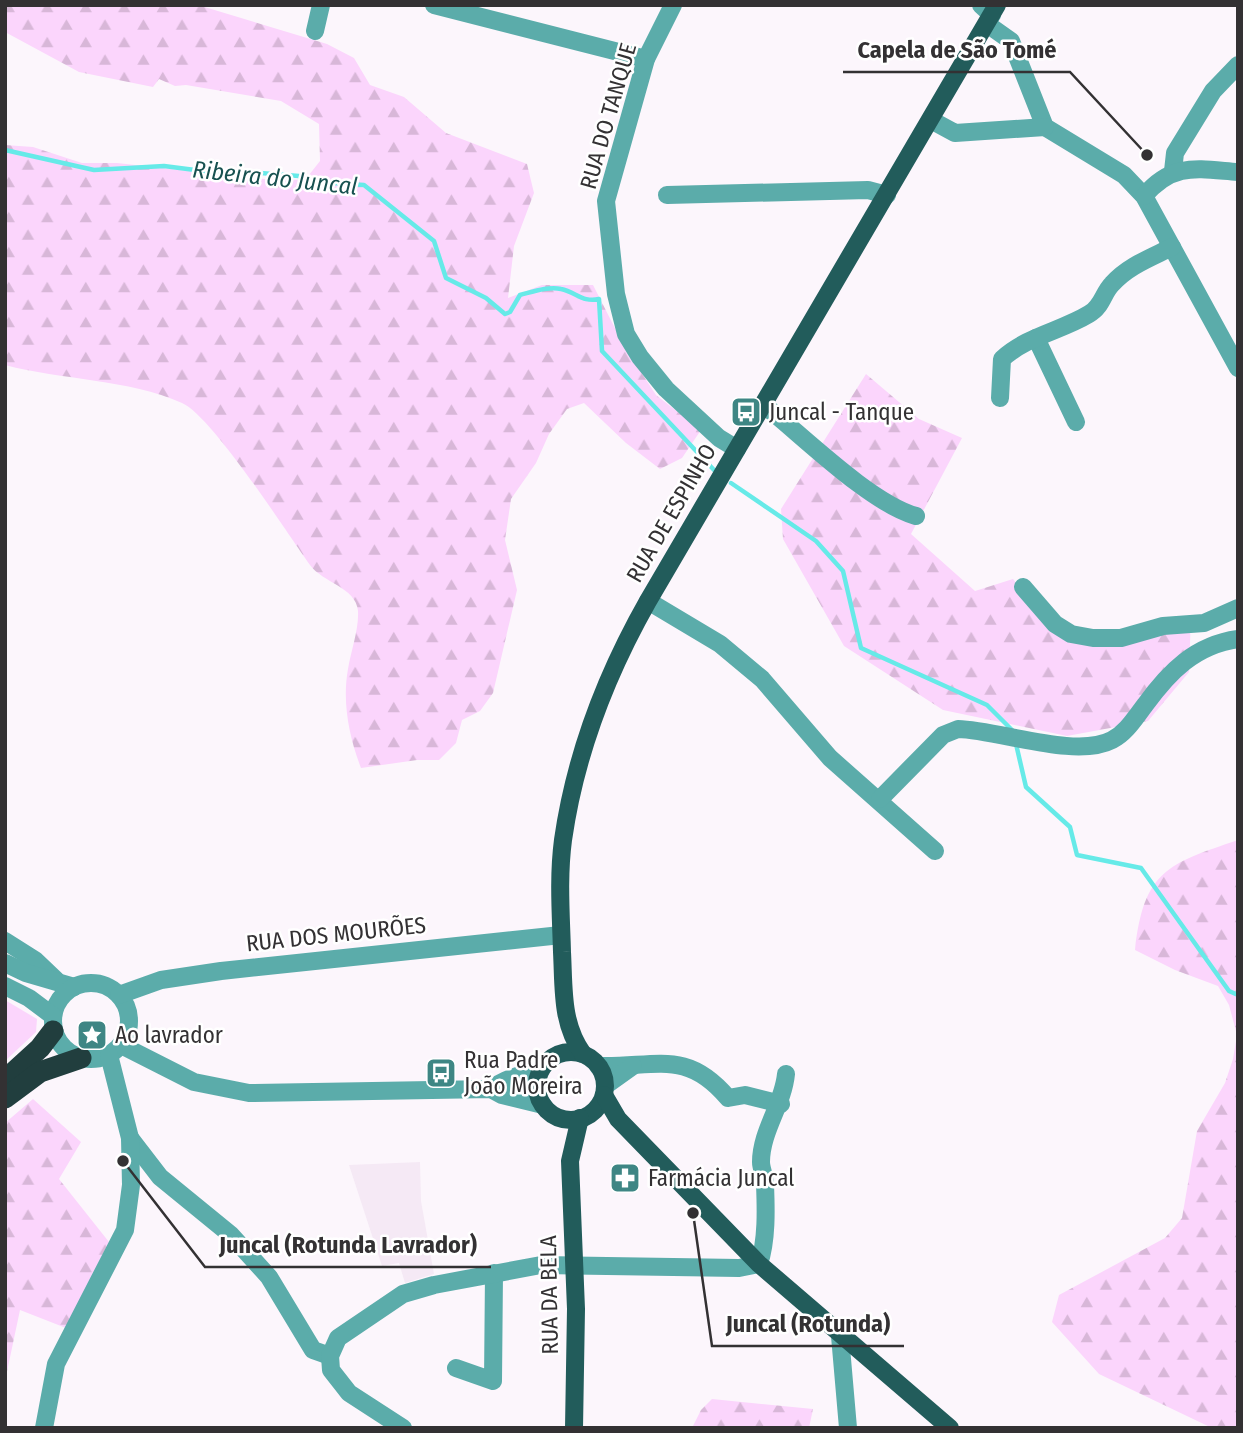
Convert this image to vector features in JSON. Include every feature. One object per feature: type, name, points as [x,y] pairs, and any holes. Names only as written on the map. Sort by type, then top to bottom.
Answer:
[{"type":"highway","points":[[5,1080],[40,1048],[53,1023]]},
{"type":"highway","points":[[5,1098],[40,1072],[81,1058]]},
{"type":"main road","name":"RUA DE ESPINHO","points":[[583,1054],[573,1040],[564,1016],[559,884],[563,839],[575,785],[604,685],[648,601],[931,120],[989,13]]},
{"type":"main road","name":"RUA DE ESPINHO","points":[[547,1062],[564,1016]]},
{"type":"main road","points":[[618,1119],[585,1116],[560,1118],[547,1109],[537,1086],[547,1062],[561,1053],[583,1054],[598,1066],[604,1091],[618,1119],[759,1264],[950,1428]]},
{"type":"main road","points":[[585,1116],[604,1091]]},
{"type":"main road","name":"RUA DA BELA","points":[[547,1109],[570,1161]]},
{"type":"main road","name":"RUA DA BELA","points":[[574,1428],[576,1309],[570,1161],[585,1116]]},
{"type":"street","points":[[315,31],[321,5]]},
{"type":"street","points":[[434,5],[646,59]]},
{"type":"street","name":"RUA DO TANQUE","points":[[673,5],[646,59],[606,201],[616,294],[626,334],[640,357],[666,388],[719,438],[737,449]]},
{"type":"street","points":[[989,13],[1011,41],[1045,127]]},
{"type":"street","points":[[1173,172],[1175,153],[1213,91],[1238,65]]},
{"type":"street","points":[[931,120],[955,133],[1045,127],[1124,175],[1144,196],[1238,368]]},
{"type":"street","points":[[1144,196],[1157,181],[1173,172],[1194,169],[1238,172]]},
{"type":"street","points":[[667,195],[868,190],[887,195]]},
{"type":"street","points":[[1000,398],[1002,359],[1015,347],[1091,313],[1101,303],[1109,286],[1128,268],[1172,247]]},
{"type":"street","points":[[1037,338],[1076,422]]},
{"type":"street","points":[[764,405],[860,482],[900,511],[916,516]]},
{"type":"street","points":[[1023,587],[1055,624],[1071,634],[1093,638],[1121,638],[1163,626],[1204,623],[1238,608]]},
{"type":"street","points":[[648,601],[720,643],[762,679],[830,758],[880,799],[935,851]]},
{"type":"street","points":[[880,799],[943,735],[958,729],[1084,747],[1111,741],[1128,729],[1162,683],[1195,653],[1216,642],[1238,639]]},
{"type":"street","name":"RUA DOS MOURÕES","points":[[119,995],[161,980],[221,971],[561,935]]},
{"type":"street","points":[[5,941],[68,986]]},
{"type":"street","points":[[5,963],[68,986],[94,983],[119,995],[129,1020],[127,1033],[115,1050],[130,1138],[131,1185],[125,1230],[56,1364],[44,1428]]},
{"type":"street","points":[[5,986],[29,998],[53,1023],[67,1051],[81,1058],[115,1050],[194,1082],[249,1093],[491,1089],[547,1109]]},
{"type":"street","points":[[53,1023],[60,999],[68,986]]},
{"type":"street","points":[[491,1089],[502,1081],[524,1076],[547,1062]]},
{"type":"street","points":[[598,1066],[676,1063],[698,1070],[728,1098],[745,1095],[781,1104]]},
{"type":"street","points":[[604,1091],[634,1065]]},
{"type":"street","points":[[402,1428],[349,1393],[331,1370],[330,1356],[338,1338],[403,1294],[541,1265],[739,1268],[759,1264],[764,1250],[765,1184],[761,1162],[765,1138],[781,1104],[786,1074]]},
{"type":"street","points":[[130,1138],[160,1177],[231,1235],[269,1277],[313,1350],[330,1356]]},
{"type":"street","points":[[131,1185],[144,1177],[160,1177]]},
{"type":"street","points":[[456,1368],[493,1381],[494,1273]]},
{"type":"street","points":[[840,1336],[848,1428]]},
{"type":"shaded area","points":[[420,1162],[421,1201],[434,1274],[405,1283],[399,1263],[382,1266],[349,1165]]},
{"type":"green space","points":[[5,5],[198,5],[327,44],[354,58],[370,85],[404,97],[446,133],[527,164],[534,193],[514,246],[508,298],[542,285],[593,285],[624,346],[656,395],[701,430],[682,458],[660,469],[626,443],[584,403],[567,409],[549,434],[536,463],[511,499],[505,540],[517,590],[493,693],[480,711],[462,720],[456,743],[439,760],[417,760],[361,768],[346,707],[346,681],[357,625],[356,603],[345,591],[310,565],[230,452],[195,412],[182,403],[140,389],[5,365],[5,145],[33,147],[82,163],[117,163],[264,179],[305,180],[320,161],[319,124],[281,101],[186,85],[175,86],[159,79],[153,87],[79,72],[5,32]]},
{"type":"green space","points":[[866,374],[919,419],[962,438],[911,534],[975,591],[1013,579],[1053,625],[1084,636],[1120,634],[1191,615],[1189,672],[1148,721],[1067,736],[943,710],[844,646],[783,539],[781,509]]},
{"type":"green space","points":[[1238,840],[1238,1428],[1212,1428],[1099,1374],[1052,1322],[1059,1295],[1165,1238],[1182,1218],[1197,1131],[1225,1083],[1237,1035],[1229,1005],[1218,986],[1175,970],[1135,950],[1145,903],[1163,874],[1193,856]]},
{"type":"green space","points":[[5,1000],[37,1019],[36,1032],[5,1061]]},
{"type":"green space","points":[[33,1099],[81,1142],[59,1179],[109,1242],[66,1328],[20,1310],[5,1381],[5,1123]]},
{"type":"green space","points":[[712,1399],[813,1409],[809,1428],[692,1428],[701,1410]]},
{"type":"waterway","name":"Ribeira do Juncal","points":[[5,150],[94,170],[164,166],[234,175],[248,172],[299,176],[303,181],[364,185],[434,241],[446,278],[486,298],[505,314],[510,312],[520,295],[546,289],[556,288],[584,298],[599,299],[602,351],[714,470]]},
{"type":"waterway","name":"Ribeira do Juncal","points":[[731,483],[816,541],[843,571],[861,648],[987,705],[1012,730]]},
{"type":"waterway","name":"Ribeira do Juncal","points":[[1016,744],[1026,787],[1070,827],[1077,855],[1141,868],[1229,991],[1238,995]]},
{"type":"place","name":"Capela de São Tomé","points":[[1147,155]]},
{"type":"place","name":"Juncal - Tanque","points":[[746,412]]},
{"type":"place","name":"Ao lavrador","points":[[92,1035]]},
{"type":"place","name":"Rua Padre João Moreira","points":[[441,1073]]},
{"type":"place","name":"Juncal (Rotunda Lavrador)","points":[[123,1161]]},
{"type":"place","name":"Farmácia Juncal","points":[[625,1178]]},
{"type":"place","name":"Juncal (Rotunda)","points":[[693,1213]]}]
